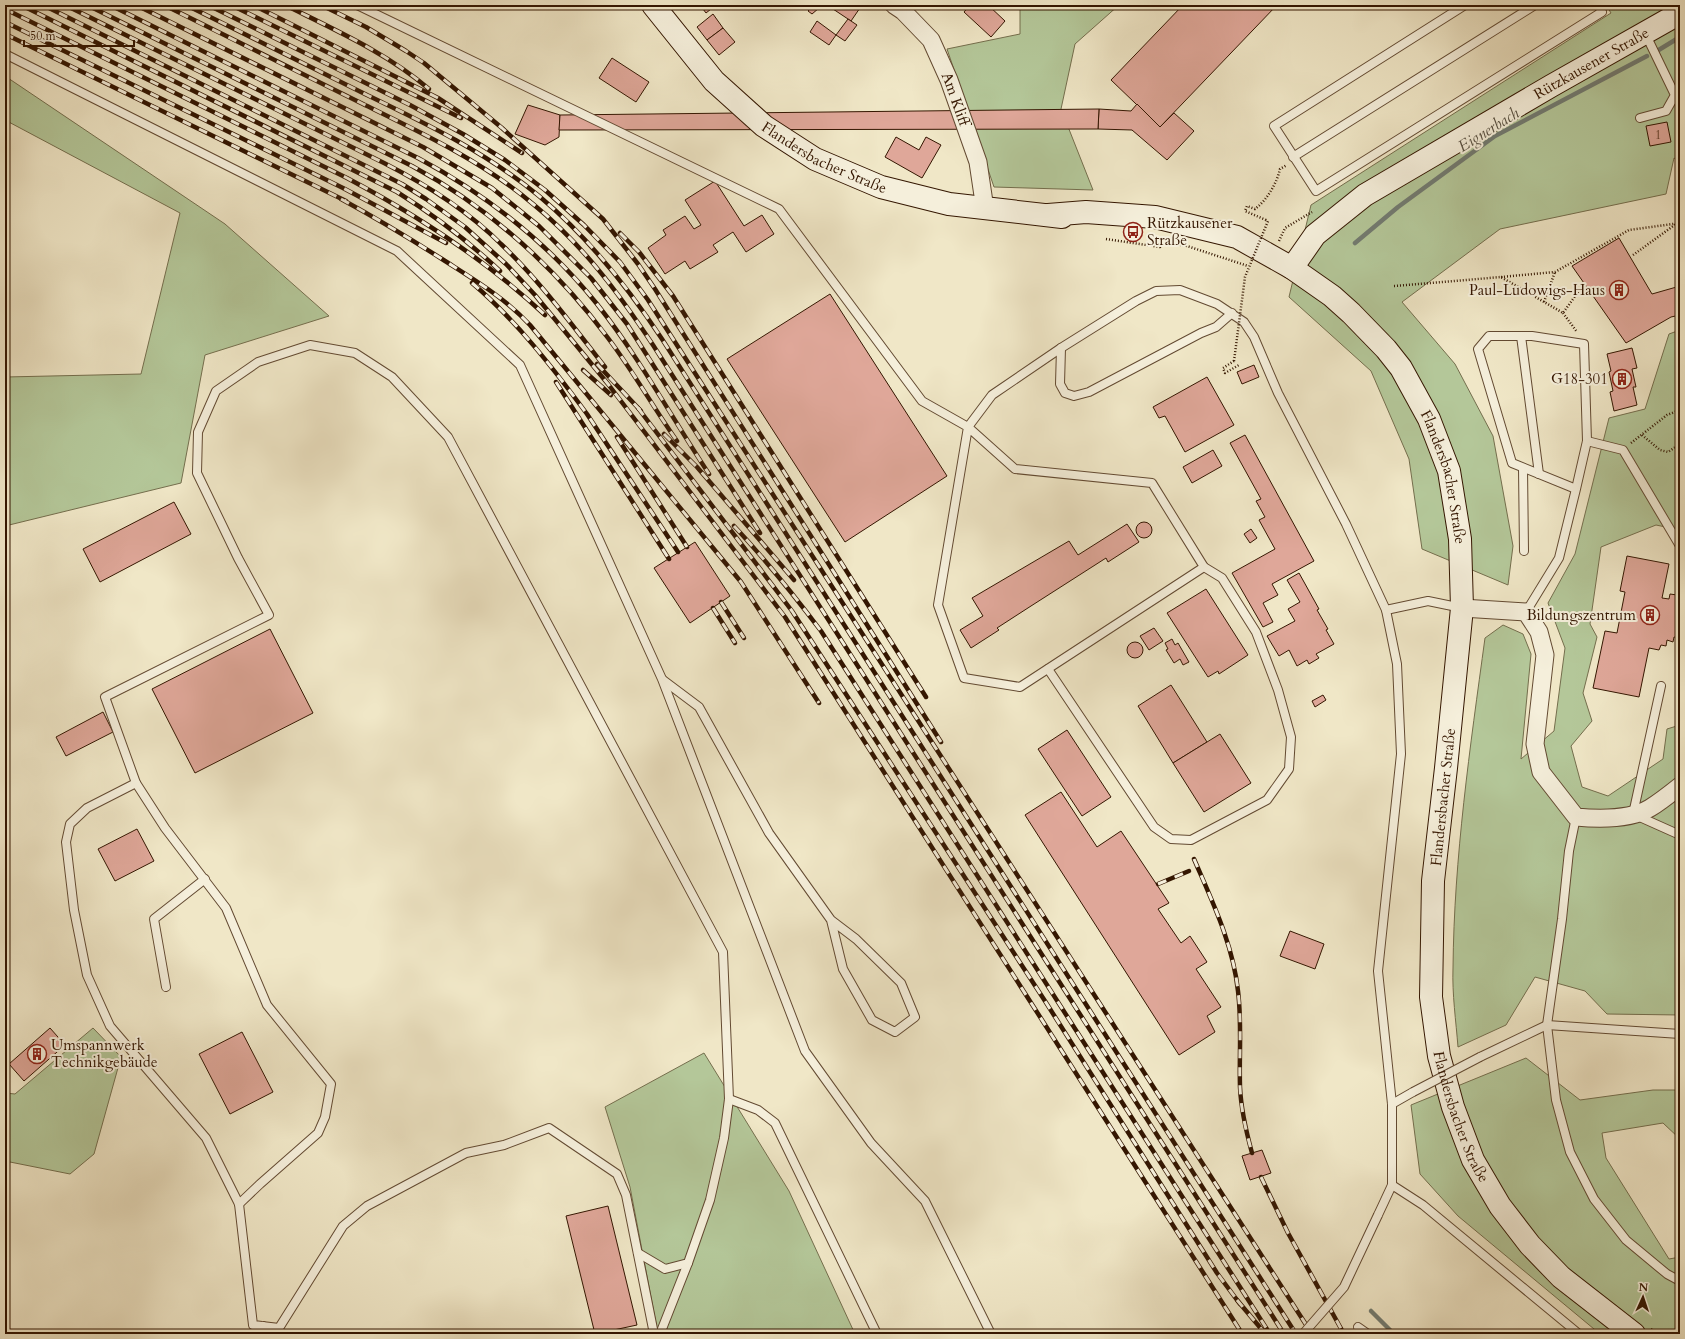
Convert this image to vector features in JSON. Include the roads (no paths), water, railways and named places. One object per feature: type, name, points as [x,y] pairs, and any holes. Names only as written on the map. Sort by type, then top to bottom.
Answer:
[{"type":"street","name":"Flandersbacher Straße","points":[[653,5],[714,81],[764,126],[815,159],[881,188],[949,204],[1048,215],[1086,212],[1155,217],[1237,237],[1287,256],[1351,313],[1386,348],[1401,368],[1429,419],[1449,471],[1460,539],[1462,608],[1433,881],[1431,997],[1439,1056],[1452,1107],[1473,1160],[1500,1206],[1530,1245],[1561,1277],[1641,1331]]},
{"type":"street","name":"Am Kliff","points":[[900,7],[931,40],[949,80],[978,162],[985,209]]},
{"type":"street","name":"Rützkausener Straße","points":[[1287,256],[1366,195],[1550,86],[1680,13]]},
{"type":"street","points":[[1462,608],[1526,612],[1539,632],[1545,655],[1535,744],[1541,772],[1576,818],[1599,819],[1633,814],[1649,809],[1680,786]]},
{"type":"lane","points":[[357,5],[779,209],[922,401],[968,427],[1015,469],[1152,483],[1204,566],[1222,578],[1256,632],[1278,690],[1291,737],[1289,769],[1267,800],[1191,840],[1171,839],[1154,827],[1048,669]]},
{"type":"lane","points":[[1465,5],[1274,126],[1316,191],[1602,12],[1598,5]]},
{"type":"lane","points":[[1294,158],[1535,5]]},
{"type":"lane","points":[[1645,33],[1680,105]]},
{"type":"lane","points":[[5,54],[398,251],[520,365],[662,679],[805,1051],[871,1143],[925,1201],[991,1334]]},
{"type":"lane","points":[[1640,118],[1666,111],[1675,94]]},
{"type":"lane","points":[[1204,566],[1020,687],[964,678],[938,605],[968,427],[992,395],[1061,348],[1136,301],[1156,292],[1180,290],[1217,304],[1244,322],[1254,337],[1278,393],[1346,524],[1386,610],[1397,664],[1401,754],[1378,972],[1392,1104],[1392,1185],[1344,1287],[1303,1334]]},
{"type":"lane","points":[[1061,348],[1060,384],[1065,393],[1074,396],[1089,392],[1201,333],[1216,327],[1232,313]]},
{"type":"lane","points":[[1526,612],[1559,558],[1576,489],[1587,440],[1584,344],[1532,336],[1489,336],[1478,349],[1512,464],[1576,489]]},
{"type":"lane","points":[[1521,336],[1539,474]]},
{"type":"lane","points":[[239,1204],[318,1133],[325,1117],[331,1084],[266,1005],[226,908],[165,828],[136,783],[105,697],[270,615],[238,558],[197,473],[198,432],[216,391],[258,362],[310,345],[354,353],[392,377],[448,437],[723,952],[729,1099],[724,1138],[710,1200],[688,1263],[660,1334]]},
{"type":"lane","points":[[1587,440],[1623,450],[1680,546]]},
{"type":"lane","points":[[1523,468],[1524,551]]},
{"type":"lane","points":[[1386,610],[1428,601],[1462,608]]},
{"type":"lane","points":[[662,679],[699,707],[768,833],[831,920],[856,939],[900,983],[915,1017],[895,1032],[872,1020],[843,969],[831,920]]},
{"type":"lane","points":[[1661,686],[1633,814],[1680,835]]},
{"type":"lane","points":[[136,783],[87,808],[70,824],[66,842],[74,910],[86,975],[110,1026],[206,1138],[239,1204],[253,1325],[262,1330],[279,1328],[343,1226],[367,1206],[466,1153],[504,1145],[549,1128],[617,1174],[626,1195],[654,1334]]},
{"type":"lane","points":[[1576,818],[1569,851],[1562,918],[1547,1025],[1556,1100],[1570,1152],[1594,1199],[1626,1240],[1667,1274],[1680,1281]]},
{"type":"lane","points":[[166,987],[154,919],[205,879]]},
{"type":"lane","points":[[1392,1104],[1480,1057],[1547,1025],[1680,1034]]},
{"type":"lane","points":[[729,1099],[758,1110],[774,1123],[878,1334]]},
{"type":"lane","points":[[1392,1185],[1423,1205],[1579,1334]]},
{"type":"lane","points":[[638,1253],[665,1269],[688,1263]]},
{"type":"lane","points":[[1358,1328],[1368,1334]]},
{"type":"waterway","name":"Eignerbach","points":[[1657,51],[1680,37]]},
{"type":"waterway","name":"Eignerbach","points":[[1355,243],[1398,207],[1495,136],[1647,56]]},
{"type":"waterway","points":[[1371,1311],[1394,1334]]},
{"type":"railway","points":[[21,5],[397,192],[450,229],[476,249],[500,271]]},
{"type":"railway","points":[[43,5],[402,184],[465,227],[506,264],[535,295],[608,384],[785,617],[1241,1332]]},
{"type":"railway","points":[[65,5],[384,163],[416,180],[446,199],[474,220],[515,258],[555,304],[605,367]]},
{"type":"railway","points":[[87,5],[412,166],[441,183],[494,220],[543,263],[588,312],[617,351],[677,441]]},
{"type":"railway","points":[[110,5],[418,158],[468,188],[515,222],[558,261],[597,304],[641,366],[709,474]]},
{"type":"railway","points":[[136,5],[423,147],[492,188],[539,226],[591,278],[627,324],[760,533]]},
{"type":"railway","points":[[164,5],[407,126],[472,161],[493,174],[533,204],[568,235],[583,252],[613,288],[653,345],[1284,1334]]},
{"type":"railway","points":[[186,5],[412,117],[478,153],[499,166],[539,196],[574,228],[606,263],[621,281],[662,339],[1296,1334]]},
{"type":"railway","points":[[208,5],[410,105],[463,134],[505,160],[545,190],[584,225],[620,262],[648,300],[1312,1334]]},
{"type":"railway","points":[[231,5],[461,118]]},
{"type":"railway","points":[[253,5],[438,98],[522,153]]},
{"type":"railway","points":[[285,5],[378,53],[396,64],[429,89]]},
{"type":"railway","points":[[321,5],[366,27],[424,63],[502,128],[603,219],[638,264],[655,289],[941,742]]},
{"type":"railway","points":[[5,9],[373,192],[425,223],[450,240],[499,276],[545,315]]},
{"type":"railway","points":[[5,22],[343,188],[446,243]]},
{"type":"railway","points":[[5,34],[346,201]]},
{"type":"railway","points":[[341,199],[367,213],[477,281],[510,306],[530,325],[741,582],[819,703]]},
{"type":"railway","points":[[620,233],[639,252],[673,296],[926,697]]},
{"type":"railway","points":[[472,283],[519,329],[561,379],[587,414],[678,552]]},
{"type":"railway","points":[[597,364],[641,411]]},
{"type":"railway","points":[[583,370],[611,395]]},
{"type":"railway","points":[[556,382],[669,559]]},
{"type":"railway","points":[[638,408],[792,611],[1045,1001],[1217,1273],[1240,1304]]},
{"type":"railway","points":[[664,434],[697,467],[794,580]]},
{"type":"railway","points":[[617,437],[687,547]]},
{"type":"railway","points":[[734,526],[779,577],[821,631],[1270,1334]]},
{"type":"railway","points":[[721,602],[744,638]]},
{"type":"railway","points":[[713,608],[735,643]]},
{"type":"railway","points":[[1194,859],[1215,907],[1232,956],[1238,991],[1240,1015],[1241,1104],[1252,1153]]},
{"type":"railway","points":[[1158,884],[1189,871]]},
{"type":"railway","points":[[1261,1177],[1288,1233],[1344,1334]]},
{"type":"railway","points":[[1237,1300],[1263,1331]]},
{"type":"place","name":"Rützkausener Straße","points":[[1133,232]]},
{"type":"place","name":"Paul-Ludowigs-Haus","points":[[1619,290]]},
{"type":"place","name":"G18-301","points":[[1622,379]]},
{"type":"place","name":"Bildungszentrum","points":[[1650,615]]},
{"type":"place","name":"Umspannwerk Technikgebäude","points":[[37,1054]]}]
